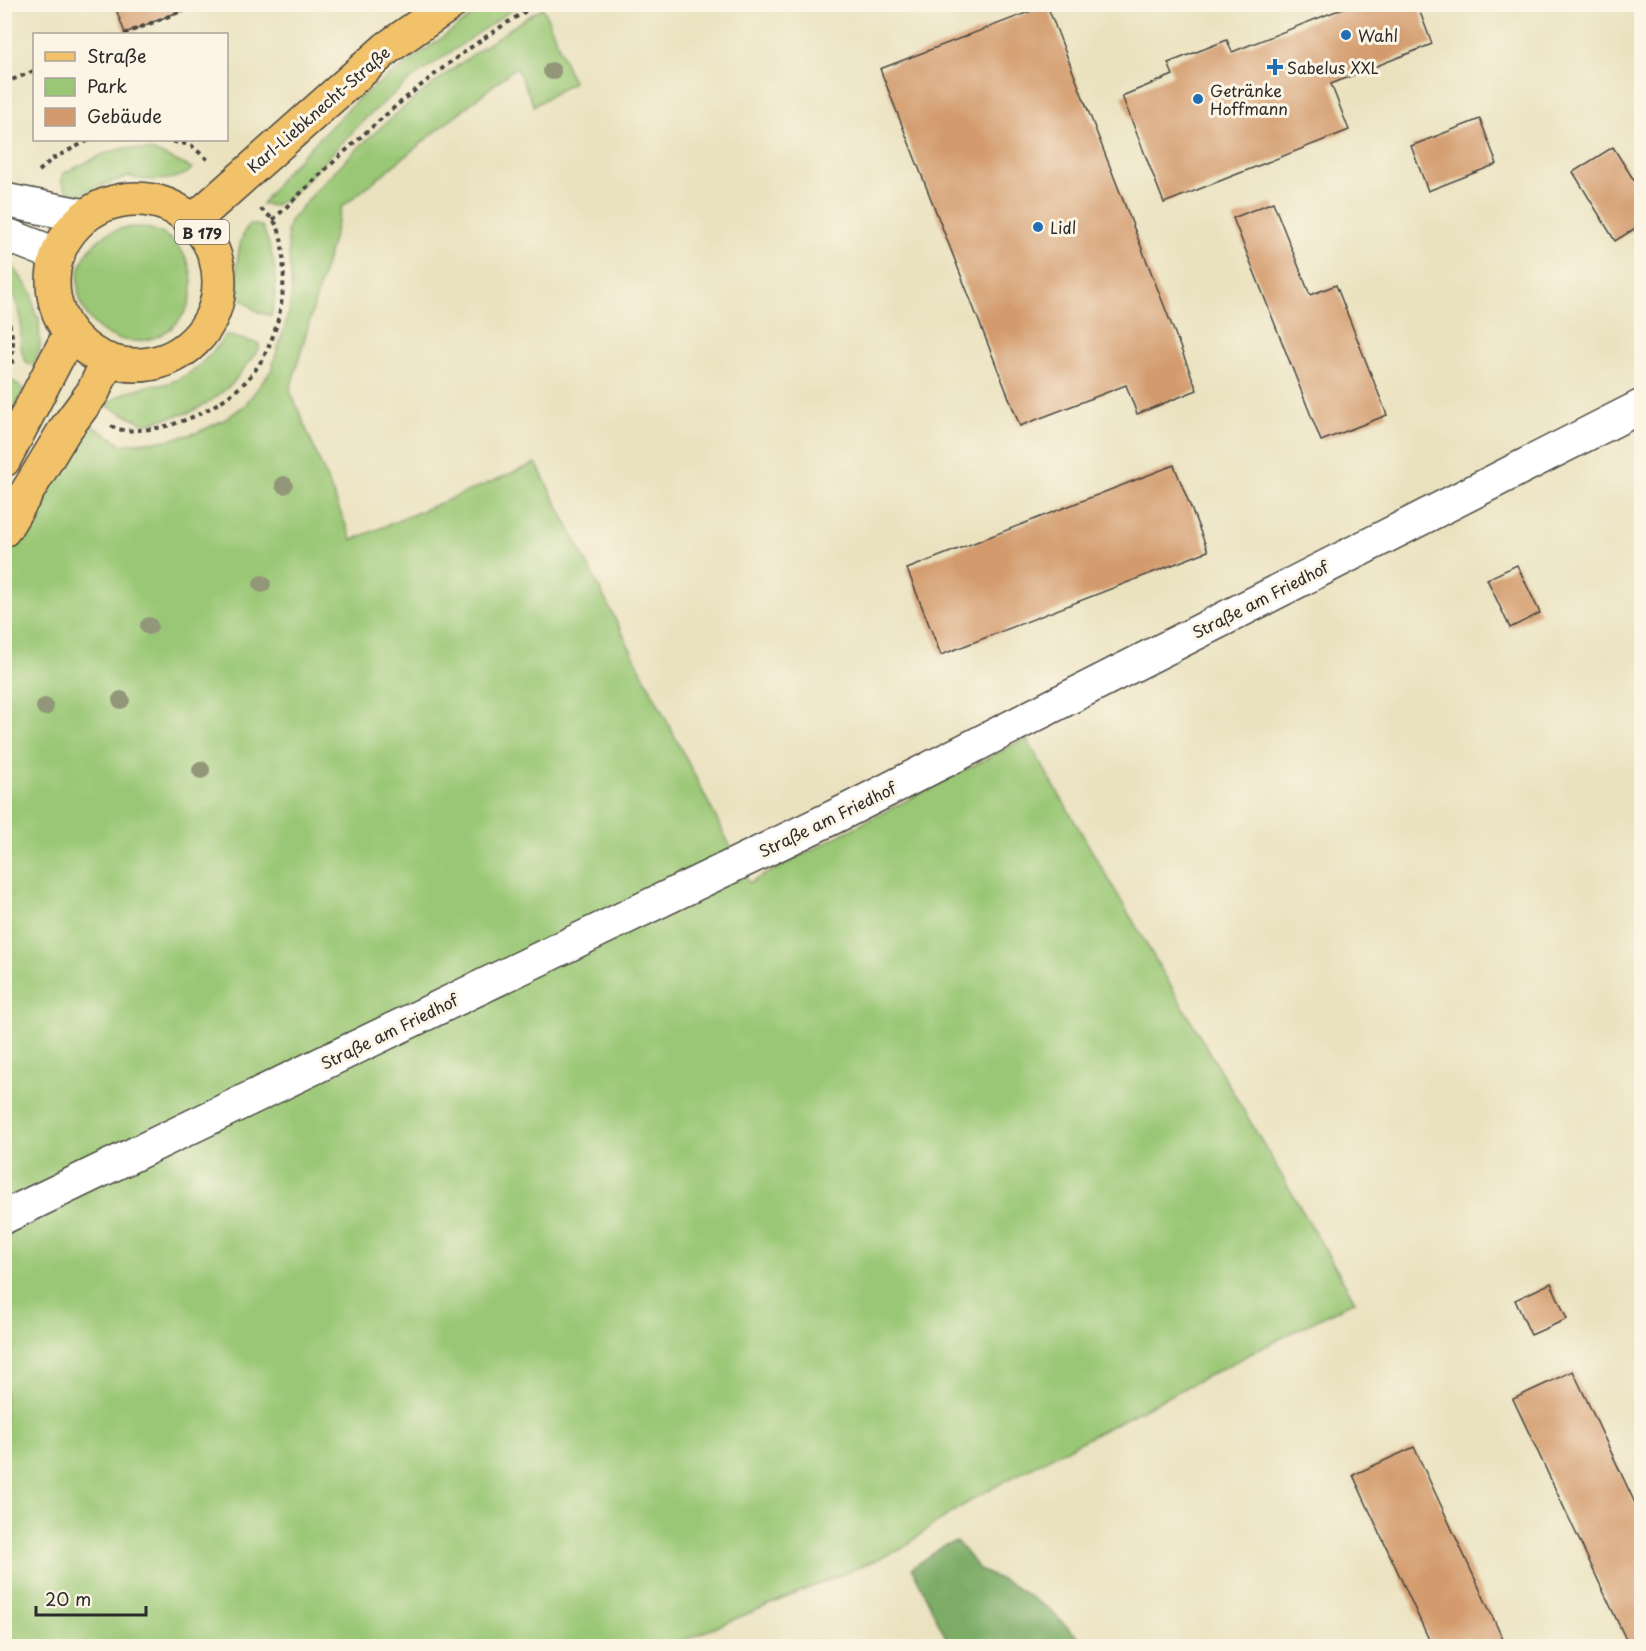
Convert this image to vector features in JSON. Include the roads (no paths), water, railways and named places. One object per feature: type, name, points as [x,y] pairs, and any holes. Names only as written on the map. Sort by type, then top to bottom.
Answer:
[{"type":"main road","name":"Karl-Liebknecht-Straße","points":[[193,221],[387,48],[450,4]]},
{"type":"main road","name":"B 179","points":[[128,199],[151,200],[174,208],[193,221],[208,240],[218,264],[219,289],[214,314],[201,335],[181,352],[158,362],[133,365],[108,360],[88,349],[70,333],[58,309],[53,282],[58,255],[69,234],[86,216],[105,205],[128,199]]},
{"type":"main road","points":[[4,460],[70,333]]},
{"type":"main road","points":[[4,530],[80,408],[93,392],[108,360]]},
{"type":"street","points":[[9,200],[86,216]]},
{"type":"street","points":[[4,234],[58,255]]},
{"type":"street","name":"Straße am Friedhof","points":[[4,1216],[844,812],[1641,406]]},
{"type":"place","name":"Wahl","points":[[1346,35]]},
{"type":"place","name":"Sabelus XXL","points":[[1275,67]]},
{"type":"place","name":"Getränke Hoffmann","points":[[1198,99]]},
{"type":"place","name":"Lidl","points":[[1038,227]]}]
